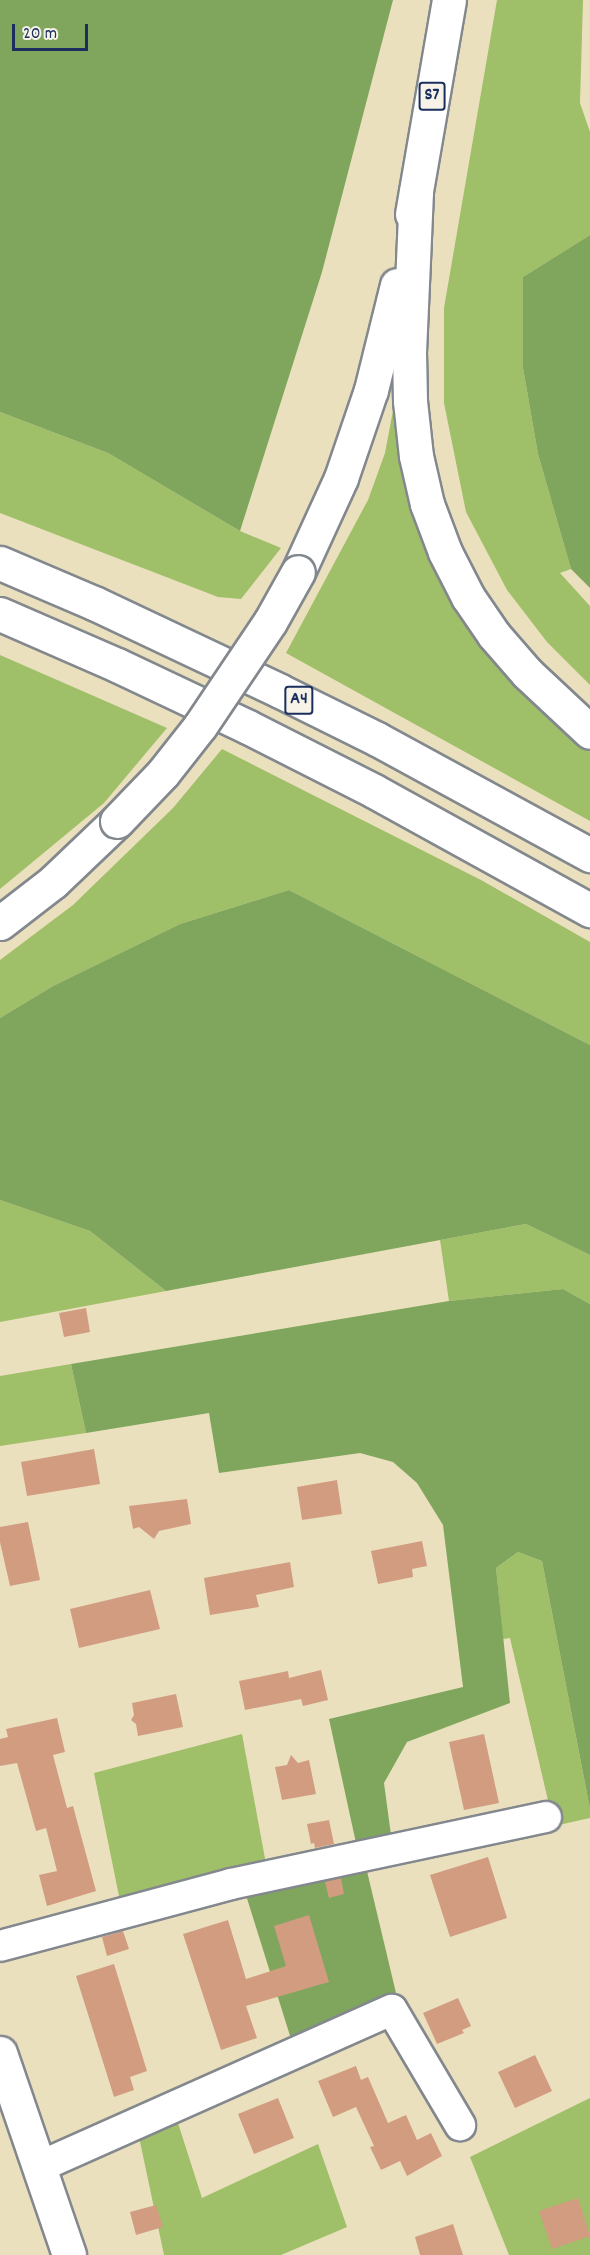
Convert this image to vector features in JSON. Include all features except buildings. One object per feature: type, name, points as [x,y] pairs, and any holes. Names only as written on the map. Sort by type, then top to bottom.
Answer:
[{"type":"main road","name":"S7","points":[[416,192],[449,0]]},
{"type":"main road","points":[[0,923],[53,882],[117,821],[163,772],[200,726],[270,622],[298,572],[341,478],[371,390],[395,298],[416,192]]},
{"type":"main road","points":[[416,192],[410,382],[416,456],[426,504],[468,597],[494,635],[527,674],[590,732]]},
{"type":"main road","name":"A4","points":[[0,563],[94,603],[290,696],[397,750],[590,855]]},
{"type":"main road","name":"A4","points":[[0,614],[117,665],[258,733],[432,822],[590,910]]},
{"type":"main road","points":[[0,2053],[41,2166],[69,2255]]},
{"type":"street","points":[[0,1946],[231,1884],[546,1817]]},
{"type":"street","points":[[41,2166],[392,2010],[460,2125]]},
{"type":"green space","points":[[0,0],[393,0],[322,272],[240,531],[108,453],[0,412]]},
{"type":"green space","points":[[497,0],[583,0],[580,103],[590,132],[590,235],[523,277],[523,368],[538,454],[571,569],[560,573],[590,606],[590,685],[547,642],[507,590],[466,512],[444,403],[444,308]]},
{"type":"green space","points":[[590,235],[590,588],[571,569],[538,454],[523,368],[523,277]]},
{"type":"green space","points":[[398,384],[420,526],[590,747],[590,821],[286,653],[368,500],[385,453]]},
{"type":"green space","points":[[0,412],[108,453],[240,531],[281,548],[241,599],[218,597],[0,513]]},
{"type":"green space","points":[[0,655],[167,728],[104,803],[0,889]]},
{"type":"green space","points":[[222,749],[481,880],[590,942],[590,1045],[289,890],[180,924],[53,986],[0,1018],[0,960],[73,905],[173,808]]},
{"type":"green space","points":[[289,890],[590,1045],[590,1255],[526,1224],[166,1291],[90,1231],[0,1200],[0,1018],[53,986],[180,924]]},
{"type":"green space","points":[[0,1200],[90,1231],[166,1291],[0,1322]]},
{"type":"green space","points":[[526,1224],[590,1255],[590,1304],[563,1289],[449,1301],[440,1240]]},
{"type":"green space","points":[[563,1289],[590,1304],[590,1809],[542,1561],[518,1552],[496,1568],[510,1703],[407,1742],[384,1783],[391,1835],[356,1843],[329,1719],[463,1687],[443,1525],[417,1483],[393,1462],[360,1453],[219,1473],[209,1413],[86,1433],[71,1364],[449,1301]]},
{"type":"green space","points":[[71,1364],[86,1433],[0,1446],[0,1376]]},
{"type":"green space","points":[[518,1552],[542,1561],[590,1809],[590,1818],[554,1826],[510,1638],[503,1639],[496,1568]]},
{"type":"green space","points":[[242,1734],[266,1864],[120,1901],[94,1773]]},
{"type":"green space","points":[[366,1867],[396,1993],[291,2039],[245,1892]]},
{"type":"green space","points":[[590,2098],[590,2255],[509,2255],[470,2157]]},
{"type":"green space","points":[[177,2120],[202,2198],[318,2144],[347,2227],[281,2255],[164,2255],[139,2137]]}]
